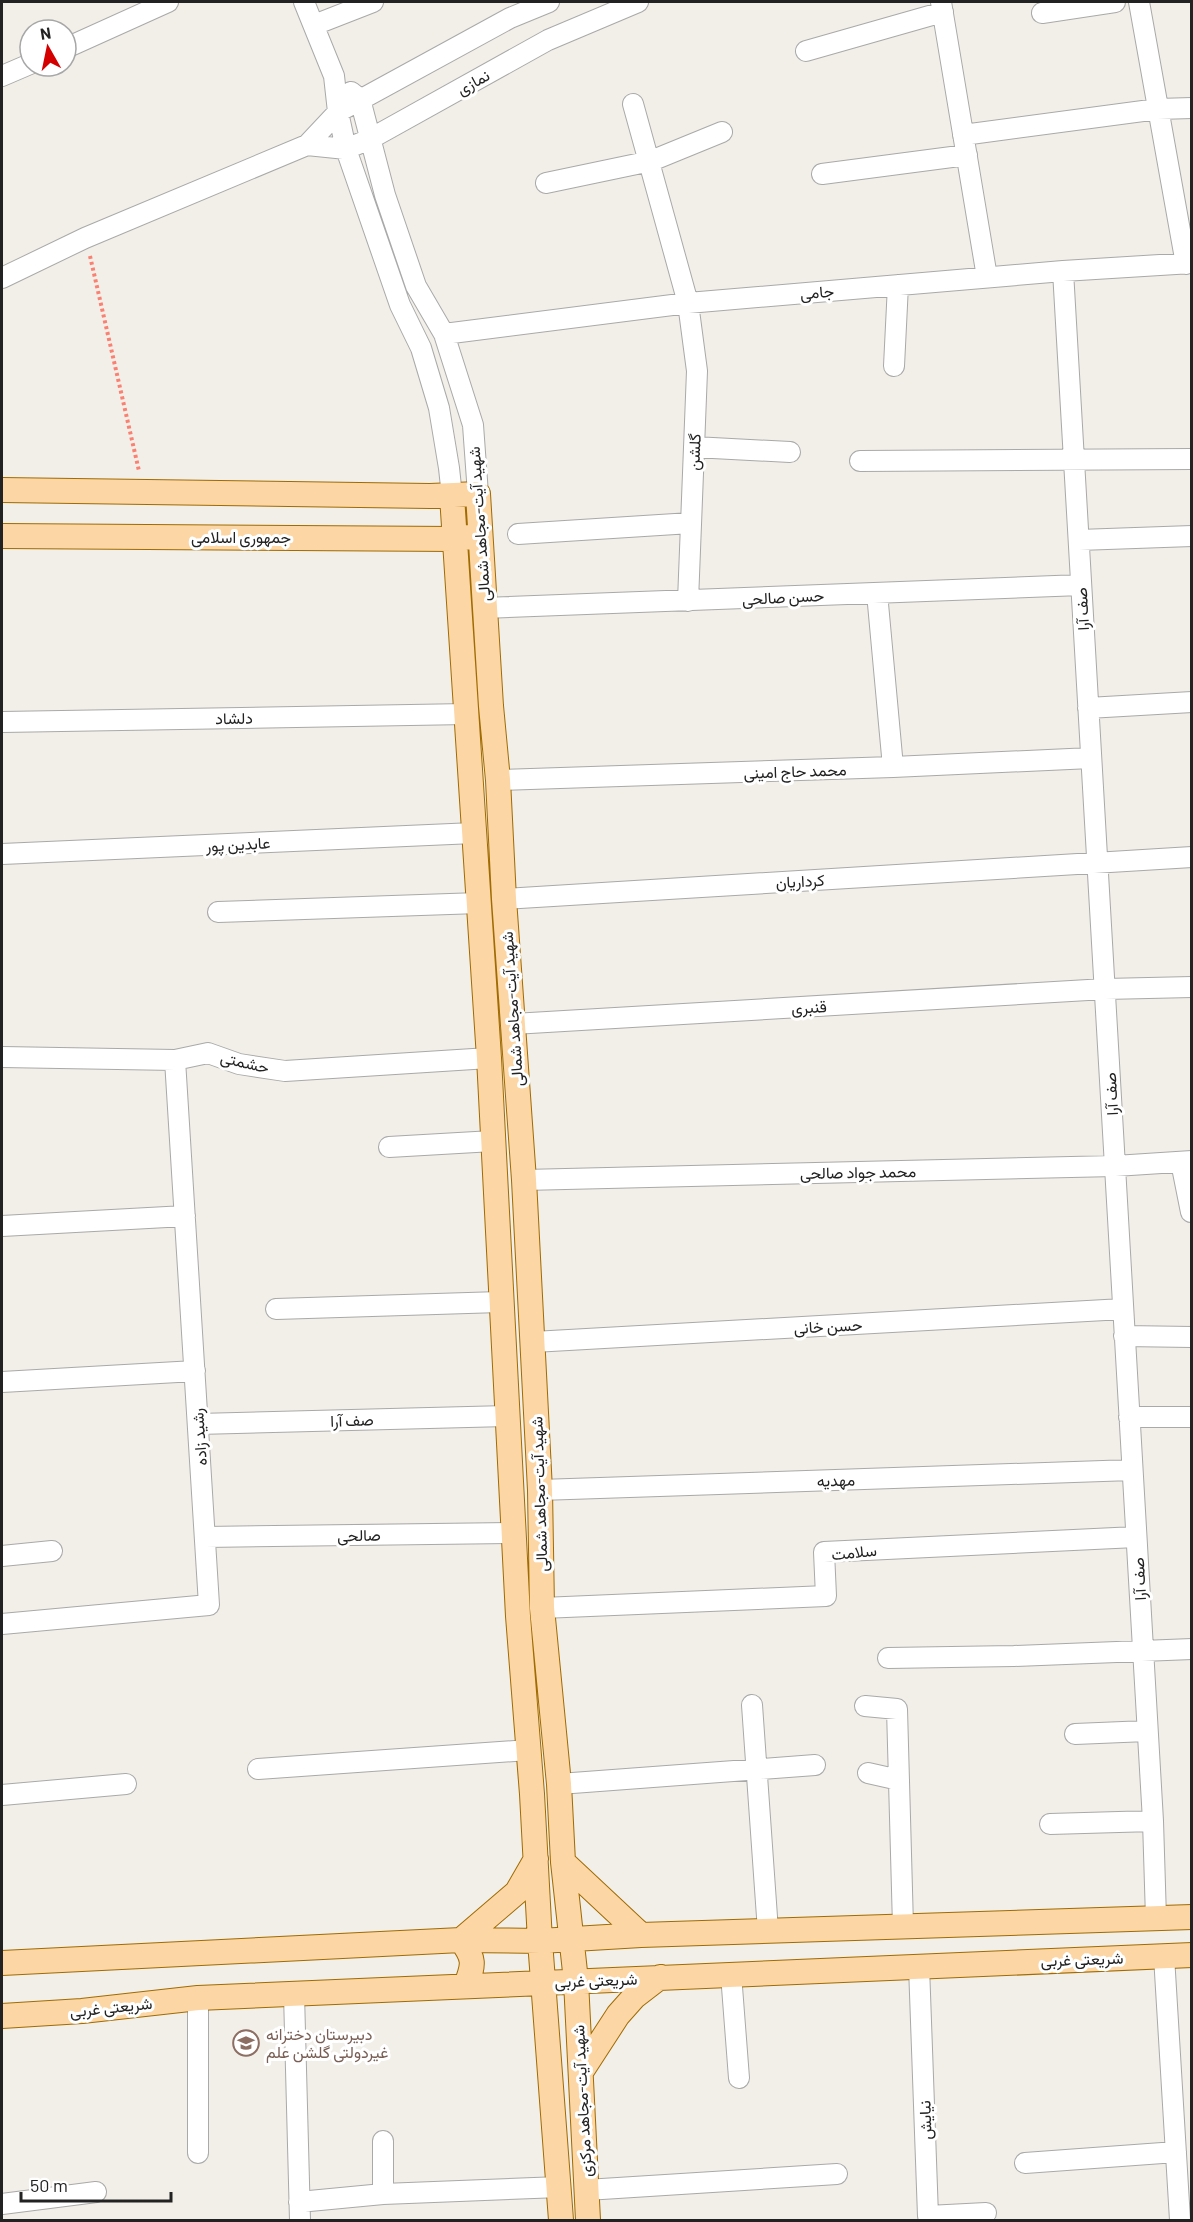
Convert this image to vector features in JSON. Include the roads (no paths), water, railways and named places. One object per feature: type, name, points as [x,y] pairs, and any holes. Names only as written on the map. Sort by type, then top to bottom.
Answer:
[{"type":"main road","points":[[2,490],[452,496],[478,494]]},
{"type":"main road","name":"شهید آیت-مجاهد شمالی","points":[[478,494],[524,1180],[540,1490],[542,1608],[571,1938]]},
{"type":"main road","name":"شهید آیت-مجاهد شمالی","points":[[452,496],[489,1058],[513,1533],[540,1941]]},
{"type":"main road","name":"جمهوری اسلامی","points":[[2,536],[455,538],[481,536]]},
{"type":"main road","points":[[534,1827],[561,1822]]},
{"type":"main road","points":[[461,1940],[517,1892],[536,1859]]},
{"type":"main road","points":[[563,1862],[640,1935]]},
{"type":"main road","points":[[2,1963],[461,1940],[540,1941],[640,1935],[1191,1917]]},
{"type":"main road","name":"شهید آیت-مجاهد مرکزی","points":[[571,1938],[576,1981],[588,2220]]},
{"type":"main road","points":[[461,1940],[471,1954],[471,1970],[466,1985]]},
{"type":"main road","name":"شهید آیت-مجاهد مرکزی","points":[[540,1941],[545,1982],[561,2220]]},
{"type":"main road","name":"شریعتی غربی","points":[[2,2016],[82,2011],[198,1998],[1191,1955]]},
{"type":"main road","points":[[580,2072],[618,2015],[633,1997],[660,1977]]},
{"type":"street","points":[[78,43],[168,2]]},
{"type":"street","points":[[304,2],[334,76],[360,99]]},
{"type":"street","points":[[314,25],[373,2]]},
{"type":"street","name":"نمازی","points":[[2,278],[86,238],[307,145],[338,112],[360,99],[510,18],[549,2]]},
{"type":"street","name":"نمازی","points":[[307,145],[346,148],[370,139],[548,40],[638,2]]},
{"type":"street","points":[[1042,14],[1115,2]]},
{"type":"street","points":[[1139,2],[1189,263]]},
{"type":"street","points":[[806,51],[942,7],[987,277]]},
{"type":"street","points":[[2,76],[18,69]]},
{"type":"street","name":"شهید آیت-مجاهد شمالی","points":[[334,76],[338,112],[346,148],[400,305],[421,348],[439,408],[452,496]]},
{"type":"street","name":"شهید آیت-مجاهد شمالی","points":[[360,99],[385,195],[416,286],[444,334],[473,425],[478,494]]},
{"type":"street","name":"گلشن","points":[[633,104],[651,161],[688,303],[697,371],[688,602]]},
{"type":"street","points":[[822,174],[1158,109],[1191,108]]},
{"type":"street","points":[[546,183],[651,161],[722,132]]},
{"type":"street","name":"جامی","points":[[444,334],[688,303],[987,277],[1189,263]]},
{"type":"street","name":"صف آرا","points":[[1063,271],[1153,1821],[1156,1918]]},
{"type":"street","points":[[894,366],[898,285]]},
{"type":"street","points":[[694,447],[790,452]]},
{"type":"street","points":[[860,461],[1191,459]]},
{"type":"street","points":[[518,534],[691,523]]},
{"type":"street","points":[[1078,540],[1191,536]]},
{"type":"street","name":"حسن صالحی","points":[[484,608],[688,602],[1081,585]]},
{"type":"street","points":[[876,593],[893,768]]},
{"type":"street","points":[[1088,708],[1191,702]]},
{"type":"street","name":"دلشاد","points":[[2,722],[467,714]]},
{"type":"street","name":"محمد حاج امینی","points":[[498,780],[893,768],[1091,758]]},
{"type":"street","name":"عابدین پور","points":[[2,854],[474,833]]},
{"type":"street","name":"کرداریان","points":[[504,899],[1191,858]]},
{"type":"street","points":[[218,912],[479,903]]},
{"type":"street","name":"قنبری","points":[[513,1024],[1105,989],[1191,987]]},
{"type":"street","name":"حشمتی","points":[[2,1057],[175,1060],[208,1053],[239,1064],[285,1071],[489,1058]]},
{"type":"street","name":"رشید زاده","points":[[2,1624],[209,1605],[175,1060]]},
{"type":"street","points":[[389,1147],[493,1141]]},
{"type":"street","points":[[1186,1162],[1191,1212]]},
{"type":"street","name":"محمد جواد صالحی","points":[[524,1180],[1115,1166],[1186,1162]]},
{"type":"street","points":[[2,1226],[185,1216]]},
{"type":"street","points":[[276,1309],[500,1302]]},
{"type":"street","name":"حسن خانی","points":[[533,1342],[1123,1309]]},
{"type":"street","points":[[1124,1336],[1191,1337]]},
{"type":"street","points":[[2,1382],[195,1371]]},
{"type":"street","name":"صف آرا","points":[[198,1424],[507,1416]]},
{"type":"street","points":[[1129,1417],[1191,1417]]},
{"type":"street","name":"مهدیه","points":[[540,1490],[1132,1470]]},
{"type":"street","name":"صالحی","points":[[205,1537],[513,1533]]},
{"type":"street","name":"سلامت","points":[[542,1608],[826,1596],[824,1552],[1136,1537]]},
{"type":"street","points":[[2,1556],[52,1551]]},
{"type":"street","points":[[888,1658],[1191,1649]]},
{"type":"street","points":[[752,1706],[768,1931]]},
{"type":"street","points":[[865,1706],[897,1709],[903,1926]]},
{"type":"street","points":[[1075,1734],[1147,1731]]},
{"type":"street","points":[[258,1768],[529,1750]]},
{"type":"street","points":[[559,1784],[815,1765]]},
{"type":"street","points":[[868,1773],[899,1780]]},
{"type":"street","points":[[2,1795],[126,1784]]},
{"type":"street","points":[[1050,1824],[1153,1821]]},
{"type":"street","points":[[1164,1956],[1176,2152],[1183,2214]]},
{"type":"street","name":"نیایش","points":[[919,1966],[928,2216],[986,2213]]},
{"type":"street","points":[[731,1974],[739,2078]]},
{"type":"street","points":[[294,1994],[300,2211],[383,2194],[560,2187]]},
{"type":"street","points":[[198,1998],[198,2153]]},
{"type":"street","points":[[383,2141],[383,2194]]},
{"type":"street","points":[[1025,2163],[1176,2152]]},
{"type":"street","points":[[586,2190],[837,2174]]},
{"type":"street","points":[[2,2204],[96,2192]]},
{"type":"place","name":"دبیرستان دخترانه غیردولتی گلشن علم","points":[[246,2043]]}]
